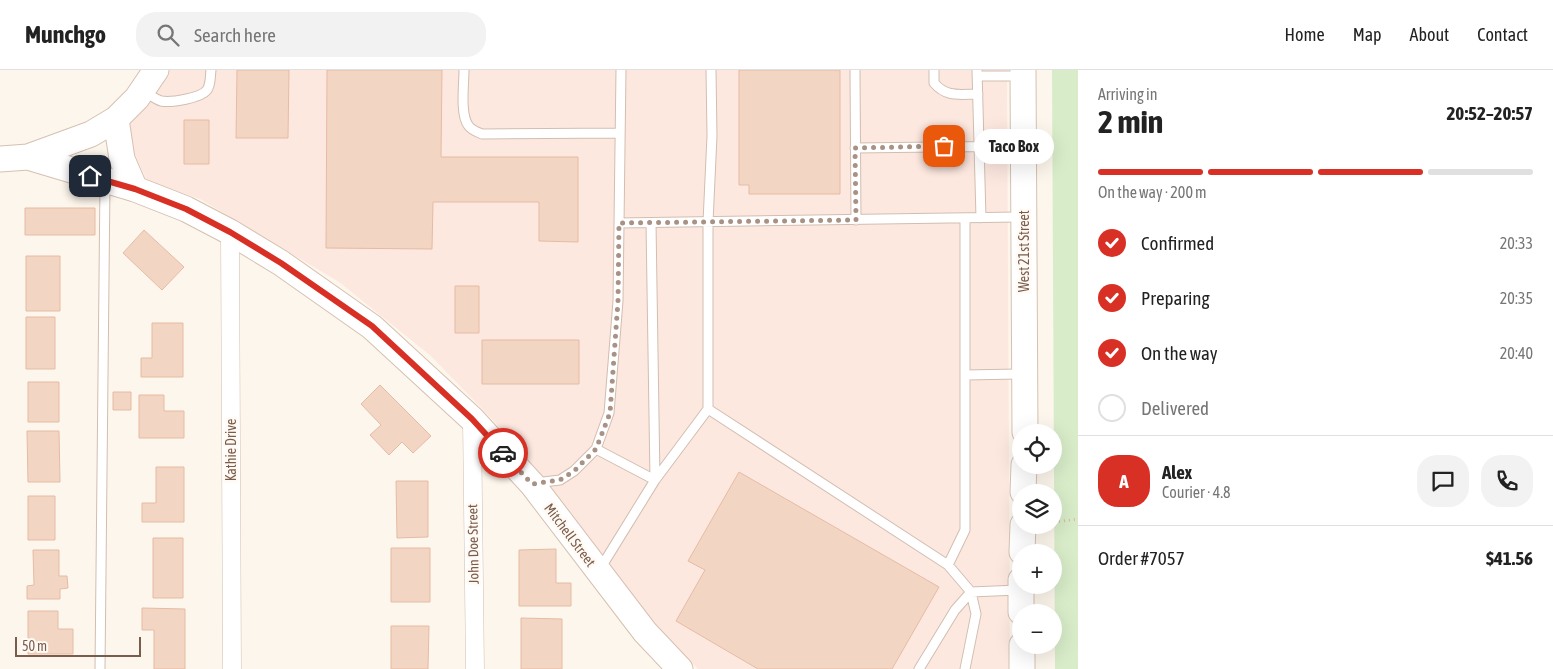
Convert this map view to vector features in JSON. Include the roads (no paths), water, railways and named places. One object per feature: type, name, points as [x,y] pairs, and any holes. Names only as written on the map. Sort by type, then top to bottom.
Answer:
[{"type":"street","name":"West 21st Street","points":[[1023,73],[1025,424]]},
{"type":"street","points":[[0,159],[28,157],[91,134],[116,118],[137,98],[149,80]]},
{"type":"street","points":[[116,118],[122,158],[135,189]]},
{"type":"street","name":"Mitchell Street","points":[[28,157],[135,189],[186,209],[230,232],[281,263],[372,326],[472,419],[532,484],[645,632],[680,669]]},
{"type":"street","name":"Kathie Drive","points":[[230,232],[232,669]]},
{"type":"street","name":"John Doe Street","points":[[472,419],[475,669]]},
{"type":"street","points":[[1022,654],[1022,669]]},
{"type":"lane","points":[[149,80],[159,101],[170,102],[198,96],[206,92],[210,84],[210,70]]},
{"type":"lane","points":[[464,70],[464,112],[468,126],[474,131],[482,134],[620,133]]},
{"type":"lane","points":[[532,484],[560,480],[574,471],[596,449],[610,413],[618,301],[621,70]]},
{"type":"lane","points":[[599,571],[655,480],[708,409],[708,222],[712,136],[711,70]]},
{"type":"lane","points":[[855,70],[856,220]]},
{"type":"lane","points":[[934,70],[934,83],[941,91],[949,94],[978,94]]},
{"type":"lane","points":[[981,218],[977,73],[1023,73]]},
{"type":"lane","points":[[855,148],[1023,146]]},
{"type":"lane","points":[[100,669],[105,180]]},
{"type":"lane","points":[[619,223],[1024,217]]},
{"type":"lane","points":[[948,565],[965,530],[965,218]]},
{"type":"lane","points":[[651,223],[655,480]]},
{"type":"lane","points":[[965,375],[1025,374]]},
{"type":"lane","points":[[708,409],[948,565],[971,592],[976,614],[965,669]]},
{"type":"lane","points":[[596,449],[655,480]]},
{"type":"lane","points":[[919,669],[954,610],[971,592],[1012,594]]},
{"type":"place","name":"Taco Box","points":[[944,146]]}]
